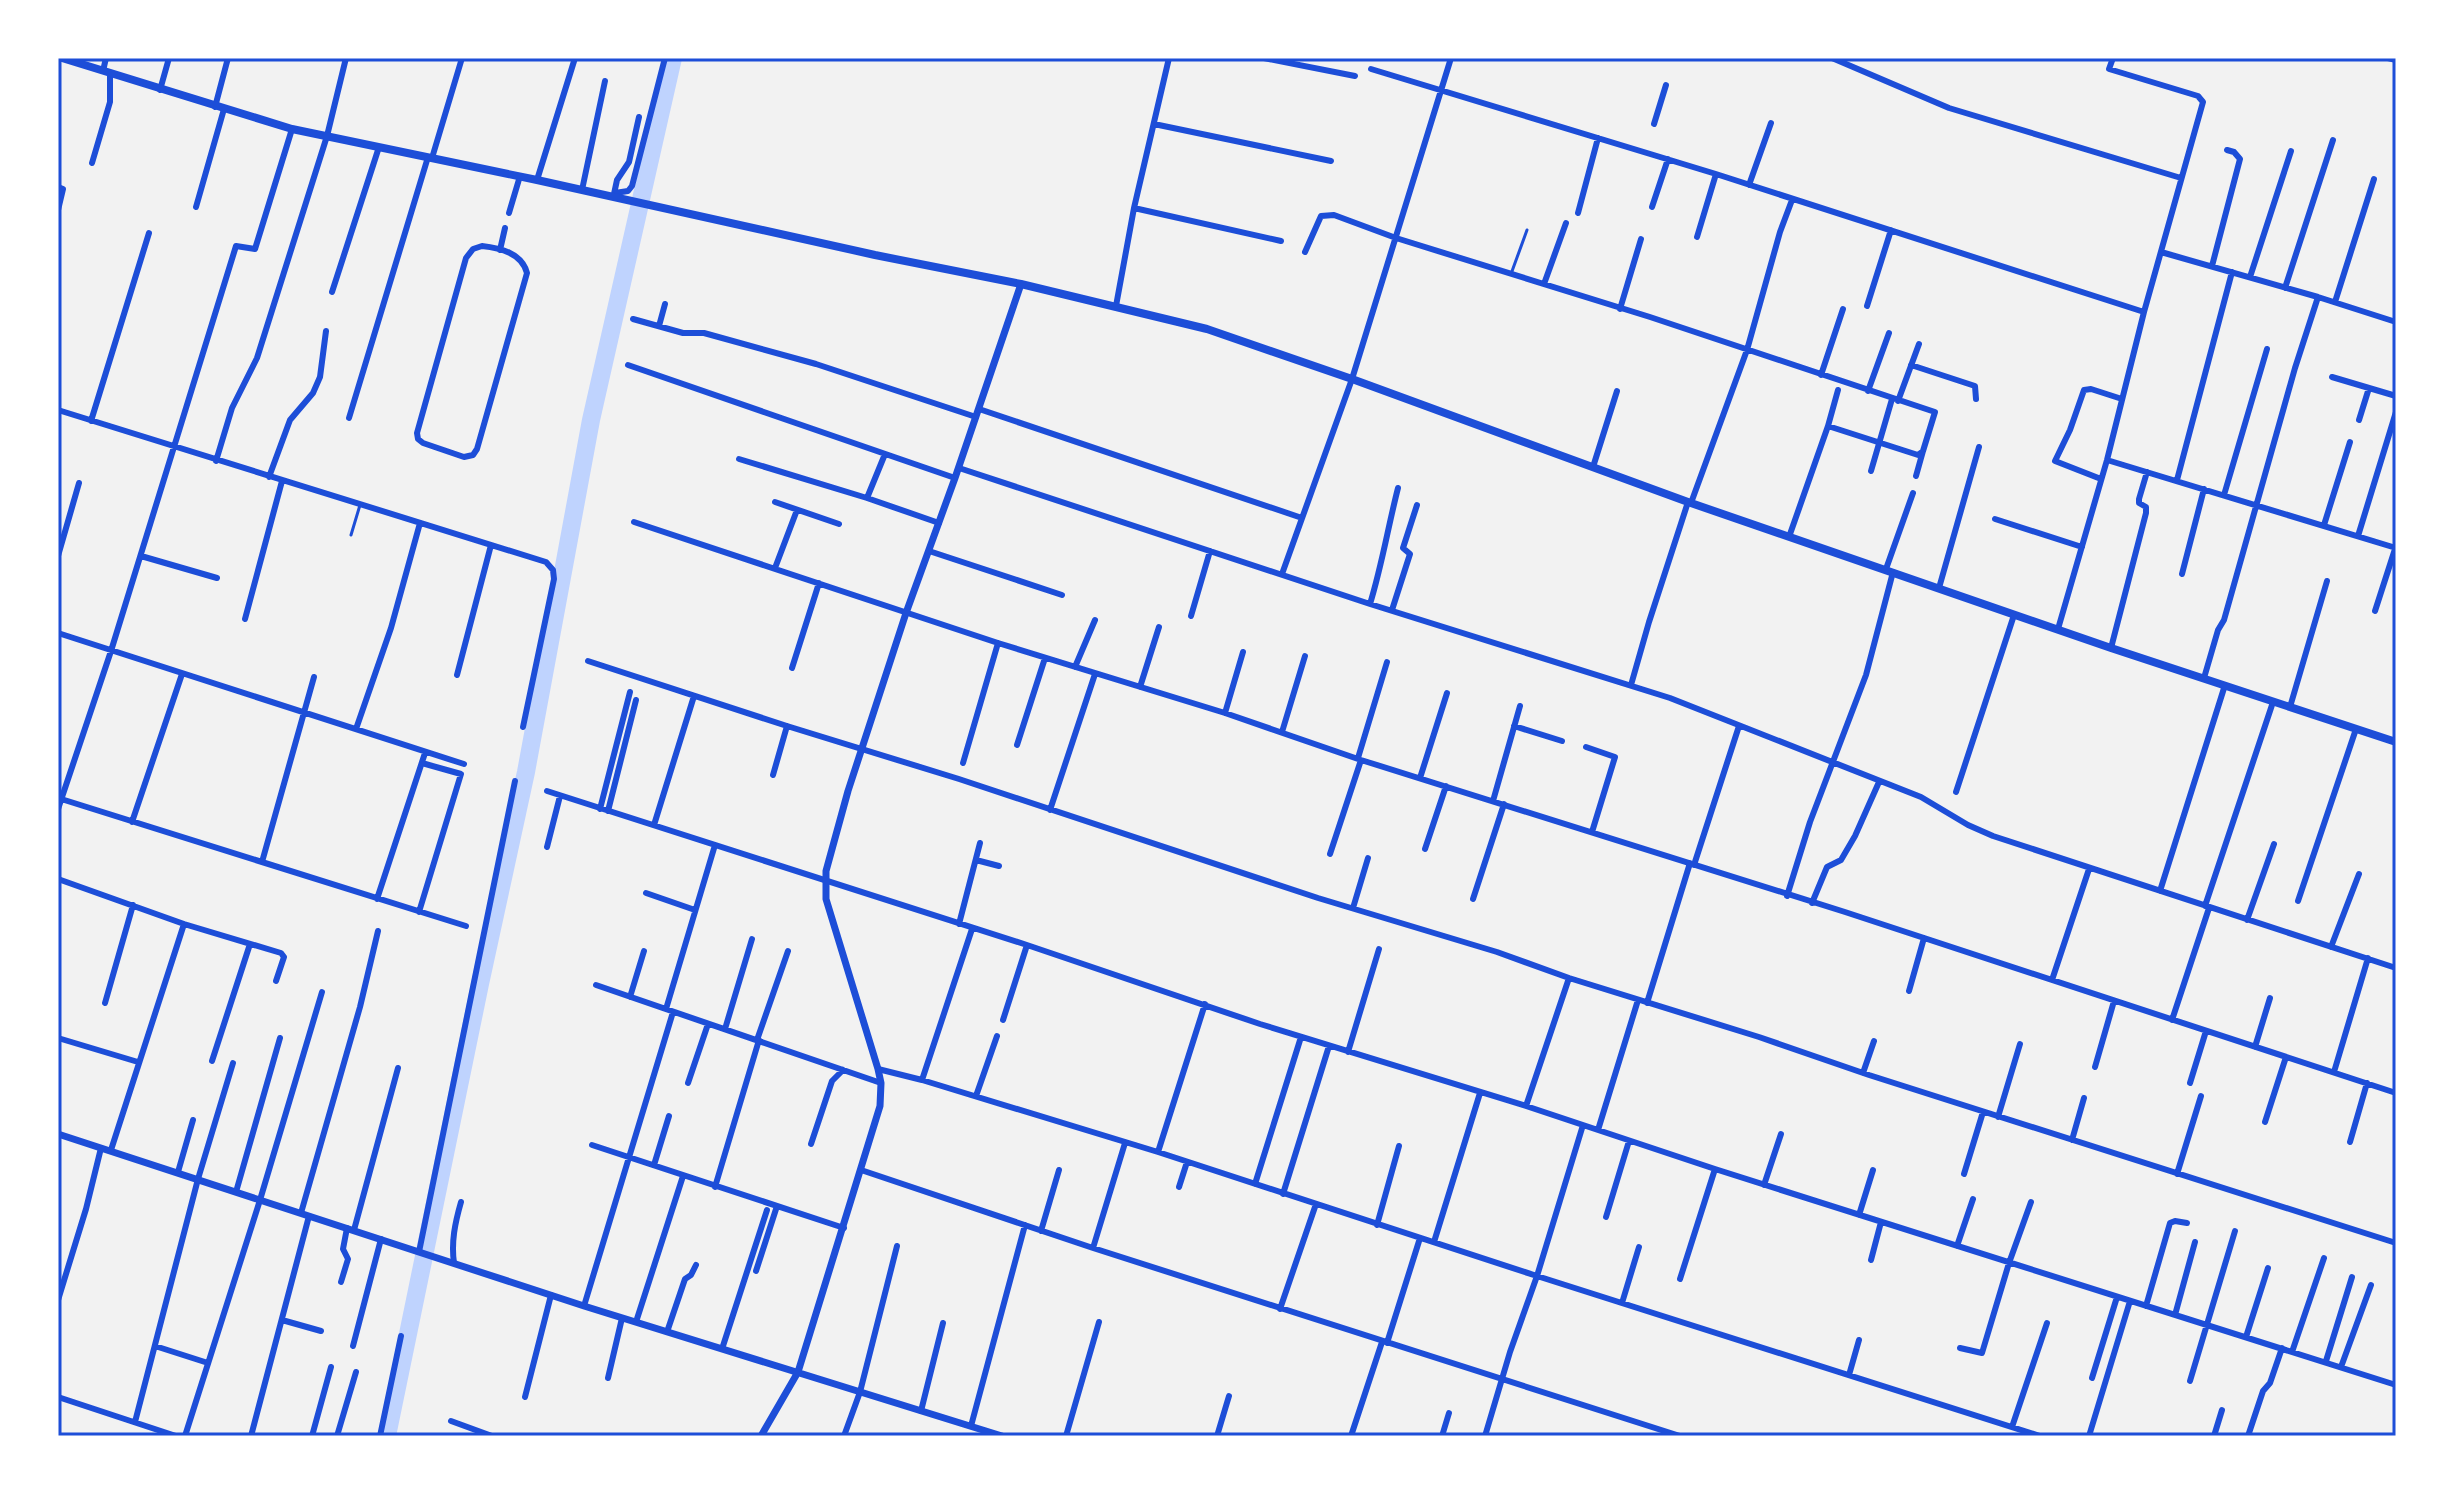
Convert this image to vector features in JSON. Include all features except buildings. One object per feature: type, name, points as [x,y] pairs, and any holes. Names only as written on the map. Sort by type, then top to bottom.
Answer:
[{"type":"main road","points":[[62,58],[292,129],[614,195],[875,255],[1021,284],[1239,339],[1690,503],[2396,742]]},
{"type":"street","points":[[92,163],[110,102],[106,58]]},
{"type":"street","points":[[160,90],[169,58]]},
{"type":"street","points":[[196,207],[220,108],[228,58]]},
{"type":"street","points":[[216,461],[232,408],[257,358],[327,136],[346,58]]},
{"type":"street","points":[[349,418],[462,58]]},
{"type":"street","points":[[537,180],[575,58]]},
{"type":"street","points":[[639,117],[629,162],[617,180],[614,195],[628,191],[632,186],[665,58]]},
{"type":"street","points":[[1116,306],[1134,208],[1169,58]]},
{"type":"street","points":[[1264,58],[1355,76]]},
{"type":"street","points":[[1282,574],[1352,379],[1451,58]]},
{"type":"street","points":[[1832,58],[1949,108],[2181,178]]},
{"type":"street","points":[[2058,629],[2107,460],[2202,100],[2198,96],[2109,69],[2113,58]]},
{"type":"street","points":[[2388,58],[2396,60]]},
{"type":"street","points":[[1371,69],[1716,174],[2144,312]]},
{"type":"street","points":[[582,190],[605,81]]},
{"type":"street","points":[[1654,124],[1666,85]]},
{"type":"street","points":[[1749,185],[1771,123]]},
{"type":"street","points":[[1154,124],[1331,161]]},
{"type":"street","points":[[58,809],[59,798],[111,651],[236,246],[255,249],[292,129]]},
{"type":"street","points":[[1578,213],[1598,138]]},
{"type":"street","points":[[2285,288],[2333,140]]},
{"type":"street","points":[[1645,153],[1648,144]]},
{"type":"street","points":[[332,292],[379,147]]},
{"type":"street","points":[[2212,266],[2240,159],[2227,150]]},
{"type":"street","points":[[2250,277],[2291,151]]},
{"type":"street","points":[[1652,207],[1668,159]]},
{"type":"street","points":[[1697,237],[1716,174]]},
{"type":"street","points":[[509,213],[520,176]]},
{"type":"street","points":[[2335,302],[2374,179]]},
{"type":"street","points":[[58,187],[63,189],[58,210]]},
{"type":"street","points":[[1631,685],[1690,503],[1747,350],[1792,200]]},
{"type":"street","points":[[1134,208],[1281,241]]},
{"type":"street","points":[[1305,252],[1319,220],[1326,214],[1935,412],[1916,476]]},
{"type":"street","points":[[1544,284],[1566,223]]},
{"type":"street","points":[[500,250],[505,228]]},
{"type":"street","points":[[1867,306],[1891,230]]},
{"type":"street","points":[[91,421],[149,233]]},
{"type":"street","points":[[1620,309],[1641,239]]},
{"type":"street","points":[[478,247],[500,250],[515,255],[524,263],[526,280],[477,449],[473,455],[464,457],[425,445],[418,439],[417,433],[466,258],[478,247]]},
{"type":"street","points":[[2161,252],[2396,322]]},
{"type":"street","points":[[2177,480],[2232,272]]},
{"type":"street","points":[[761,1436],[798,1372],[880,1106],[878,1069],[826,899],[825,879],[835,835],[906,613],[1021,284]]},
{"type":"street","points":[[2204,678],[2218,630],[2224,620],[2318,297]]},
{"type":"street","points":[[659,326],[665,304]]},
{"type":"street","points":[[1821,375],[1843,309]]},
{"type":"street","points":[[633,319],[683,333],[704,333],[816,364],[1302,518]]},
{"type":"street","points":[[269,477],[290,420],[313,393],[320,377],[326,331]]},
{"type":"street","points":[[1868,391],[1889,333]]},
{"type":"street","points":[[1871,471],[1895,400],[1919,344]]},
{"type":"street","points":[[2224,495],[2267,349]]},
{"type":"street","points":[[628,365],[955,478]]},
{"type":"street","points":[[1911,365],[1973,384],[1977,388],[1976,399]]},
{"type":"street","points":[[2332,377],[2396,396]]},
{"type":"street","points":[[2359,420],[2369,388]]},
{"type":"street","points":[[2101,479],[2055,461],[2084,390],[2091,389],[2122,399]]},
{"type":"street","points":[[1789,537],[1838,390]]},
{"type":"street","points":[[1593,467],[1617,391]]},
{"type":"street","points":[[58,410],[541,559],[551,566],[553,574],[523,727]]},
{"type":"street","points":[[2358,536],[2396,412]]},
{"type":"street","points":[[1828,426],[1918,455],[1923,451]]},
{"type":"street","points":[[2324,525],[2350,442]]},
{"type":"street","points":[[1939,588],[1979,447]]},
{"type":"street","points":[[867,498],[885,454]]},
{"type":"street","points":[[739,459],[939,523]]},
{"type":"street","points":[[2107,460],[2396,547],[2375,611]]},
{"type":"street","points":[[959,468],[1370,604],[1670,698],[1921,797],[1993,836],[2396,968]]},
{"type":"street","points":[[2111,648],[2146,513],[2146,507],[2139,503],[2139,499],[2147,472]]},
{"type":"street","points":[[245,619],[282,481]]},
{"type":"street","points":[[58,556],[79,483]]},
{"type":"street","points":[[1370,604],[1398,488]]},
{"type":"street","points":[[2182,574],[2204,489]]},
{"type":"street","points":[[1787,896],[1810,822],[1866,675],[1889,571],[1913,493]]},
{"type":"street","points":[[775,502],[839,524]]},
{"type":"street","points":[[1392,610],[1410,554],[1403,548],[1417,505]]},
{"type":"street","points":[[775,568],[797,510]]},
{"type":"street","points":[[1995,519],[2082,547]]},
{"type":"street","points":[[634,522],[998,643],[1225,713],[2395,1090]]},
{"type":"street","points":[[356,729],[391,628],[420,523]]},
{"type":"street","points":[[457,675],[491,545]]},
{"type":"street","points":[[929,551],[1062,595]]},
{"type":"street","points":[[1191,616],[1210,551]]},
{"type":"street","points":[[141,556],[217,578]]},
{"type":"street","points":[[2290,707],[2327,581]]},
{"type":"street","points":[[792,668],[819,583]]},
{"type":"street","points":[[1956,792],[2014,615]]},
{"type":"street","points":[[1075,667],[1095,620]]},
{"type":"street","points":[[1140,687],[1159,627]]},
{"type":"street","points":[[58,633],[464,764]]},
{"type":"street","points":[[963,763],[998,643]]},
{"type":"street","points":[[1225,713],[1243,652]]},
{"type":"street","points":[[1282,732],[1305,656]]},
{"type":"street","points":[[1017,745],[1045,658]]},
{"type":"street","points":[[588,661],[2396,1243]]},
{"type":"street","points":[[1330,854],[1387,662]]},
{"type":"street","points":[[132,822],[182,674]]},
{"type":"street","points":[[1050,810],[1095,674]]},
{"type":"street","points":[[262,862],[314,677]]},
{"type":"street","points":[[2160,891],[2225,685]]},
{"type":"street","points":[[600,809],[630,692]]},
{"type":"street","points":[[1420,778],[1447,693]]},
{"type":"street","points":[[654,825],[694,696]]},
{"type":"street","points":[[608,811],[636,700]]},
{"type":"street","points":[[2172,1020],[2273,702]]},
{"type":"street","points":[[1493,801],[1520,706]]},
{"type":"street","points":[[773,775],[787,726]]},
{"type":"street","points":[[1514,726],[1562,741]]},
{"type":"street","points":[[1647,1003],[1739,726]]},
{"type":"street","points":[[2298,901],[2356,729]]},
{"type":"street","points":[[1586,747],[1615,757],[1592,832]]},
{"type":"street","points":[[377,899],[425,753]]},
{"type":"street","points":[[419,912],[461,774],[422,763]]},
{"type":"street","points":[[420,1252],[515,781]]},
{"type":"street","points":[[1812,903],[1826,869],[1840,862],[1855,836],[1879,782]]},
{"type":"street","points":[[1425,849],[1446,786]]},
{"type":"street","points":[[547,791],[825,879],[1329,1046],[1526,1106],[1764,1185],[2396,1385]]},
{"type":"street","points":[[547,847],[560,796]]},
{"type":"street","points":[[59,798],[466,926]]},
{"type":"street","points":[[1473,899],[1504,804]]},
{"type":"street","points":[[959,924],[980,843]]},
{"type":"street","points":[[2247,920],[2274,844]]},
{"type":"street","points":[[584,1306],[715,845]]},
{"type":"street","points":[[1353,908],[1368,858]]},
{"type":"street","points":[[976,860],[999,866]]},
{"type":"street","points":[[2052,980],[2089,869]]},
{"type":"street","points":[[2331,947],[2359,874]]},
{"type":"street","points":[[58,879],[184,924],[284,955],[276,981]]},
{"type":"street","points":[[646,893],[695,910]]},
{"type":"street","points":[[105,1003],[133,905]]},
{"type":"street","points":[[111,1150],[184,924]]},
{"type":"street","points":[[922,1080],[972,929]]},
{"type":"street","points":[[251,1436],[378,931]]},
{"type":"street","points":[[1909,991],[1924,938]]},
{"type":"street","points":[[725,1029],[752,939]]},
{"type":"street","points":[[212,1061],[250,944]]},
{"type":"street","points":[[1003,1020],[1027,945]]},
{"type":"street","points":[[1348,1052],[1379,949]]},
{"type":"street","points":[[630,997],[644,951]]},
{"type":"street","points":[[715,1187],[788,951]]},
{"type":"street","points":[[2334,1072],[2368,958]]},
{"type":"street","points":[[1526,1106],[1569,978]]},
{"type":"street","points":[[596,985],[881,1083]]},
{"type":"street","points":[[185,1436],[322,992]]},
{"type":"street","points":[[2255,1047],[2270,998]]},
{"type":"street","points":[[1598,1130],[1638,1000]]},
{"type":"street","points":[[2095,1067],[2114,1001]]},
{"type":"street","points":[[1158,1152],[1205,1004]]},
{"type":"street","points":[[688,1083],[708,1024]]},
{"type":"street","points":[[2190,1083],[2206,1031]]},
{"type":"street","points":[[976,1096],[997,1036]]},
{"type":"street","points":[[1255,1184],[1301,1037]]},
{"type":"street","points":[[58,1038],[138,1062]]},
{"type":"street","points":[[236,1192],[280,1038]]},
{"type":"street","points":[[1863,1073],[1874,1041]]},
{"type":"street","points":[[1998,1117],[2020,1044]]},
{"type":"street","points":[[1283,1194],[1329,1046]]},
{"type":"street","points":[[2265,1122],[2286,1057]]},
{"type":"street","points":[[135,1422],[198,1179],[233,1063]]},
{"type":"street","points":[[341,1282],[348,1259],[343,1249],[398,1068]]},
{"type":"street","points":[[878,1069],[1158,1152],[2040,1436]]},
{"type":"street","points":[[811,1144],[832,1081],[843,1070]]},
{"type":"street","points":[[2350,1142],[2367,1083]]},
{"type":"street","points":[[1434,1242],[1480,1093]]},
{"type":"street","points":[[2177,1174],[2201,1096]]},
{"type":"street","points":[[2072,1140],[2084,1098]]},
{"type":"street","points":[[1964,1174],[1983,1112]]},
{"type":"street","points":[[654,1165],[669,1116]]},
{"type":"street","points":[[178,1172],[193,1120]]},
{"type":"street","points":[[1485,1436],[1583,1125]]},
{"type":"street","points":[[58,1134],[584,1306],[1002,1436]]},
{"type":"street","points":[[1764,1185],[1781,1134]]},
{"type":"street","points":[[1606,1217],[1629,1141]]},
{"type":"street","points":[[1093,1248],[1125,1143]]},
{"type":"street","points":[[592,1145],[844,1228]]},
{"type":"street","points":[[1377,1225],[1399,1146]]},
{"type":"street","points":[[58,1300],[101,1148]]},
{"type":"street","points":[[1179,1187],[1187,1162]]},
{"type":"street","points":[[1680,1279],[1715,1169]]},
{"type":"street","points":[[861,1170],[1280,1309],[1680,1436]]},
{"type":"street","points":[[1041,1231],[1059,1170]]},
{"type":"street","points":[[1859,1215],[1873,1170]]},
{"type":"street","points":[[636,1322],[683,1176]]},
{"type":"street","points":[[1957,1246],[1973,1199]]},
{"type":"street","points":[[454,1263],[454,1225],[461,1202]]},
{"type":"street","points":[[1960,1348],[1982,1353],[2031,1202]]},
{"type":"street","points":[[1280,1309],[1316,1204]]},
{"type":"street","points":[[756,1271],[777,1206]]},
{"type":"street","points":[[722,1349],[767,1210]]},
{"type":"street","points":[[1871,1260],[1881,1222]]},
{"type":"street","points":[[2146,1306],[2170,1223],[2187,1223]]},
{"type":"street","points":[[971,1426],[1025,1225]]},
{"type":"street","points":[[2190,1381],[2235,1231]]},
{"type":"street","points":[[1351,1436],[1420,1238]]},
{"type":"street","points":[[353,1346],[381,1239]]},
{"type":"street","points":[[2175,1315],[2195,1242]]},
{"type":"street","points":[[844,1436],[860,1392],[897,1246]]},
{"type":"street","points":[[1622,1303],[1639,1247]]},
{"type":"street","points":[[2292,1352],[2324,1258]]},
{"type":"street","points":[[667,1332],[685,1279],[696,1265]]},
{"type":"street","points":[[2246,1337],[2268,1268]]},
{"type":"street","points":[[2326,1361],[2352,1277]]},
{"type":"street","points":[[2341,1367],[2371,1285]]},
{"type":"street","points":[[525,1397],[551,1295]]},
{"type":"street","points":[[2092,1378],[2117,1297]]},
{"type":"street","points":[[2089,1436],[2130,1301]]},
{"type":"street","points":[[608,1378],[622,1318]]},
{"type":"street","points":[[282,1320],[321,1331]]},
{"type":"street","points":[[1066,1436],[1099,1322]]},
{"type":"street","points":[[921,1411],[943,1323]]},
{"type":"street","points":[[2012,1427],[2047,1323]]},
{"type":"street","points":[[380,1436],[401,1336]]},
{"type":"street","points":[[1849,1375],[1859,1340]]},
{"type":"street","points":[[155,1346],[208,1363]]},
{"type":"street","points":[[2248,1436],[2282,1348]]},
{"type":"street","points":[[312,1436],[331,1367]]},
{"type":"street","points":[[337,1436],[356,1372]]},
{"type":"street","points":[[1217,1436],[1229,1396]]},
{"type":"street","points":[[58,1397],[176,1436]]},
{"type":"street","points":[[2214,1436],[2222,1410]]},
{"type":"street","points":[[1442,1436],[1449,1413]]},
{"type":"street","points":[[451,1421],[474,1433],[492,1436]]},
{"type":"lane","points":[[1511,274],[1527,230]]},
{"type":"lane","points":[[351,535],[360,505]]},
{"type":"waterway","points":[[387,1436],[526,772],[591,420],[673,58]]}]
